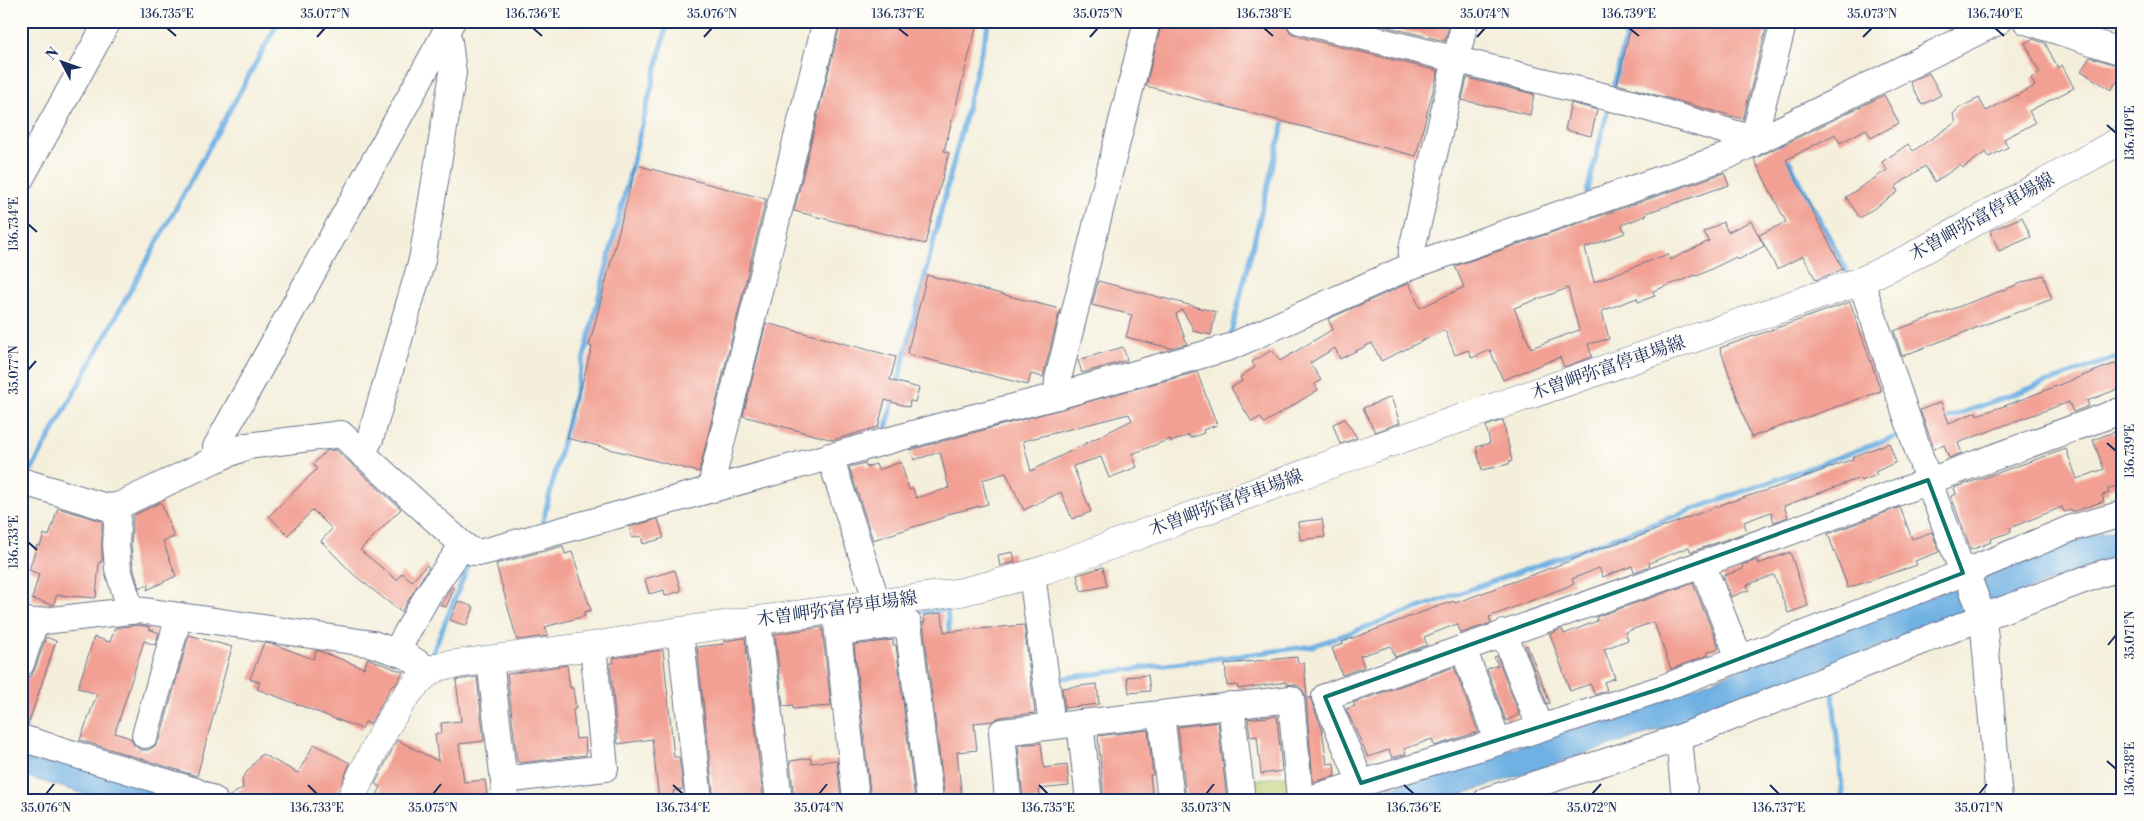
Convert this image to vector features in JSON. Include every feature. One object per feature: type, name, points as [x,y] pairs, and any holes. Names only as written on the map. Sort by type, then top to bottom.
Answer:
[{"type":"main road","name":"木曽岬弥富停車場線","points":[[429,670],[441,666],[593,646],[758,620],[837,620],[881,615],[1032,574],[1369,450],[1860,281],[1911,257],[2123,139]]},
{"type":"main road","points":[[350,800],[399,705],[429,670]]},
{"type":"street","points":[[21,178],[108,21]]},
{"type":"street","points":[[712,482],[826,21]]},
{"type":"street","points":[[1057,389],[1147,21]]},
{"type":"street","points":[[1300,21],[1456,55],[1751,136]]},
{"type":"street","points":[[1412,259],[1465,21]]},
{"type":"street","points":[[1751,136],[1784,21]]},
{"type":"street","points":[[21,481],[106,507],[118,506],[248,446],[341,434],[463,546],[473,552],[482,552],[712,482],[830,456],[1057,389],[1230,347],[1412,259],[1727,156],[1751,136],[1999,21]]},
{"type":"street","points":[[2026,21],[2123,52]]},
{"type":"street","points":[[362,454],[370,439],[422,260],[453,73],[448,27]]},
{"type":"street","points":[[216,460],[216,447],[448,27]]},
{"type":"street","points":[[1860,281],[1928,480],[1982,615],[1999,800]]},
{"type":"street","points":[[1361,783],[1325,697],[1702,564],[2123,410]]},
{"type":"street","points":[[830,456],[881,615],[908,623],[930,800]]},
{"type":"street","points":[[118,506],[116,545],[118,569],[131,611]]},
{"type":"street","points":[[1306,800],[1498,742],[1663,688],[1966,574],[2072,528],[2123,514]]},
{"type":"street","points":[[396,652],[429,593],[463,546]]},
{"type":"street","points":[[1702,564],[1740,658]]},
{"type":"street","points":[[1487,800],[1679,738],[1982,615],[2123,568]]},
{"type":"street","points":[[1032,574],[1052,726]]},
{"type":"street","points":[[21,664],[28,620],[131,611],[179,616],[373,644],[407,656],[429,670]]},
{"type":"street","points":[[145,735],[179,616]]},
{"type":"street","points":[[758,620],[779,800]]},
{"type":"street","points":[[837,620],[856,800]]},
{"type":"street","points":[[680,631],[699,800]]},
{"type":"street","points":[[1504,633],[1540,727]]},
{"type":"street","points":[[490,660],[505,790],[605,768],[593,646]]},
{"type":"street","points":[[1463,648],[1498,742]]},
{"type":"street","points":[[1008,800],[1002,732],[1291,698],[1300,800]]},
{"type":"street","points":[[1231,705],[1242,800]]},
{"type":"street","points":[[1161,714],[1171,800]]},
{"type":"street","points":[[1080,723],[1089,800]]},
{"type":"street","points":[[21,738],[196,791],[214,800]]},
{"type":"street","points":[[1679,738],[1685,800]]},
{"type":"highlighted area","points":[[1928,480],[1963,573],[1663,688],[1361,783],[1325,697]]},
{"type":"green space","points":[[1293,775],[1292,797],[1284,800],[1249,800],[1246,781]]},
{"type":"water","points":[[2123,528],[2123,558],[2097,564],[1673,725],[1444,800],[1353,800],[1666,698],[2083,538]]},
{"type":"water","points":[[21,747],[195,800],[105,800],[21,775]]},
{"type":"building","points":[[841,21],[978,21],[944,151],[949,153],[925,244],[794,211]]},
{"type":"building","points":[[1162,21],[1263,21],[1287,27],[1296,36],[1438,71],[1416,156],[1146,86]]},
{"type":"building","points":[[1363,21],[1450,21],[1445,41]]},
{"type":"building","points":[[1632,21],[1734,21],[1766,29],[1743,119],[1617,84]]},
{"type":"building","points":[[2032,39],[2045,43],[2058,68],[2062,65],[2074,88],[2029,111],[2035,123],[2004,139],[2008,147],[1989,157],[1986,152],[1963,168],[1960,165],[1935,182],[1925,166],[1895,187],[1898,192],[1860,218],[1846,197],[1887,170],[1882,162],[1908,144],[1913,151],[1956,122],[1953,114],[1959,108],[1979,98],[1986,111],[2035,86],[2031,78],[2040,73],[2025,43]]},
{"type":"building","points":[[2090,57],[2123,67],[2123,73],[2111,90],[2081,71]]},
{"type":"building","points":[[1929,73],[1941,95],[1922,105],[1910,82]]},
{"type":"building","points":[[1467,78],[1534,94],[1530,115],[1462,100]]},
{"type":"building","points":[[1884,95],[1899,123],[1871,138],[1866,129],[1840,143],[1835,134],[1786,160],[1843,269],[1816,280],[1803,256],[1777,269],[1759,235],[1786,222],[1754,159]]},
{"type":"building","points":[[1571,103],[1597,110],[1591,136],[1565,130]]},
{"type":"building","points":[[636,165],[766,199],[699,472],[567,438],[592,347],[589,346]]},
{"type":"building","points":[[1724,173],[1729,185],[1646,213],[1647,215],[1622,225],[1625,233],[1585,248],[1594,282],[1668,254],[1670,260],[1709,241],[1704,232],[1723,222],[1728,232],[1751,221],[1764,246],[1738,260],[1736,257],[1697,276],[1653,291],[1655,296],[1638,302],[1637,298],[1602,311],[1609,339],[1588,344],[1592,357],[1564,367],[1560,357],[1503,380],[1490,350],[1472,358],[1468,350],[1455,355],[1445,330],[1381,361],[1372,343],[1340,359],[1335,348],[1310,363],[1321,380],[1315,384],[1318,390],[1264,423],[1260,417],[1252,422],[1231,388],[1242,381],[1240,377],[1255,367],[1252,362],[1272,350],[1280,361],[1333,329],[1328,319],[1409,283],[1420,308],[1464,287],[1455,266]],"holes":[[[1568,288],[1579,330],[1531,348],[1514,308]]]},
{"type":"building","points":[[2022,217],[2031,237],[1999,251],[1990,231]]},
{"type":"building","points":[[927,275],[1060,309],[1043,377],[1031,374],[1028,385],[907,354]]},
{"type":"building","points":[[2043,275],[2052,299],[1902,356],[1894,331]]},
{"type":"building","points":[[1098,281],[1216,312],[1211,335],[1193,331],[1182,310],[1176,314],[1187,344],[1170,348],[1126,337],[1132,315],[1092,305]]},
{"type":"building","points":[[1850,302],[1881,391],[1751,437],[1720,348]]},
{"type":"building","points":[[766,323],[896,357],[890,380],[919,388],[915,402],[910,401],[909,407],[885,400],[878,427],[833,440],[743,416]]},
{"type":"building","points":[[1123,347],[1127,360],[1082,373],[1078,360]]},
{"type":"building","points":[[2116,363],[2119,371],[2123,370],[2123,387],[2087,401],[2089,406],[2073,412],[2069,402],[1958,443],[1962,453],[1949,458],[1944,445],[1934,449],[1920,410],[1941,402],[1949,423],[1976,412],[1977,415],[2007,405]]},
{"type":"building","points":[[1197,372],[1217,425],[1203,430],[1204,433],[1190,438],[1189,435],[1171,442],[1170,439],[1132,454],[1137,467],[1109,478],[1101,457],[1073,466],[1091,512],[1072,519],[1061,492],[1024,510],[1006,473],[982,480],[988,504],[944,515],[945,517],[873,540],[849,467],[865,463],[866,467],[876,464],[878,470],[901,462],[909,490],[913,488],[916,498],[949,488],[940,452],[914,460],[910,450]],"holes":[[[1129,414],[1132,420],[1031,471],[1023,441]]]},
{"type":"building","points":[[1391,397],[1400,423],[1375,432],[1363,408]]},
{"type":"building","points":[[1345,419],[1357,438],[1340,444],[1333,424]]},
{"type":"building","points":[[1503,420],[1512,461],[1509,464],[1482,470],[1476,447],[1490,443],[1486,426]]},
{"type":"building","points":[[2114,432],[2123,456],[2123,484],[2108,489],[2109,493],[2102,495],[2104,501],[2072,512],[2071,510],[2064,512],[2062,507],[2010,528],[2011,532],[1990,539],[1991,542],[1971,550],[1951,496],[1956,494],[1954,488],[2066,449],[2077,479],[2104,469],[2093,440]]},
{"type":"building","points":[[1889,443],[1896,462],[1875,472],[1877,475],[1861,481],[1860,478],[1784,506],[1788,517],[1774,522],[1771,512],[1744,522],[1747,532],[1691,552],[1689,547],[1649,563],[1650,566],[1634,572],[1632,566],[1603,577],[1599,568],[1572,579],[1574,584],[1489,617],[1491,623],[1461,633],[1457,624],[1424,637],[1427,645],[1395,657],[1391,646],[1360,656],[1364,667],[1342,675],[1332,648],[1343,644],[1342,642],[1425,611],[1454,601],[1455,603],[1598,549],[1627,541],[1726,503],[1777,487],[1853,459],[1852,457]]},
{"type":"building","points":[[336,450],[401,509],[360,550],[397,580],[402,573],[412,581],[427,565],[429,567],[401,612],[354,575],[321,541],[332,529],[313,510],[288,535],[269,516],[317,469],[313,464],[326,451]]},
{"type":"building","points":[[161,502],[174,537],[163,541],[176,576],[147,590],[149,584],[139,588],[133,566],[131,545],[133,516]]},
{"type":"building","points":[[1900,507],[1912,539],[1932,532],[1939,552],[1915,561],[1917,565],[1848,588],[1828,534]]},
{"type":"building","points":[[58,508],[102,521],[102,562],[99,562],[96,598],[57,595],[53,605],[32,599],[39,574],[29,570],[37,545],[40,546],[44,534],[49,536]]},
{"type":"building","points":[[658,519],[664,538],[643,544],[641,536],[632,538],[629,527]]},
{"type":"building","points":[[1322,519],[1325,537],[1300,540],[1298,522]]},
{"type":"building","points":[[563,546],[565,554],[572,552],[591,610],[584,612],[585,616],[545,627],[548,636],[517,640],[496,564]]},
{"type":"building","points":[[1013,552],[1015,562],[1000,566],[998,555]]},
{"type":"building","points":[[1790,552],[1808,606],[1788,613],[1774,575],[1747,585],[1749,590],[1731,597],[1723,576],[1743,569],[1742,565],[1757,560],[1758,564]]},
{"type":"building","points":[[1103,567],[1107,586],[1081,591],[1077,575]]},
{"type":"building","points":[[675,570],[681,591],[665,596],[664,590],[649,594],[645,579]]},
{"type":"building","points":[[1693,583],[1719,648],[1708,652],[1708,655],[1671,669],[1654,622],[1625,632],[1628,640],[1604,649],[1615,678],[1604,682],[1607,690],[1595,695],[1590,684],[1570,691],[1550,634],[1562,629],[1564,634],[1597,621],[1596,617]]},
{"type":"building","points":[[452,587],[454,589],[446,607],[440,605]]},
{"type":"building","points":[[458,601],[474,607],[466,626],[450,620]]},
{"type":"building","points":[[942,613],[944,632],[1024,625],[1035,713],[1000,717],[993,721],[974,723],[977,750],[957,752],[962,800],[945,800],[923,622],[925,622],[924,615]]},
{"type":"building","points":[[138,625],[150,627],[149,629],[159,633],[155,645],[144,641],[115,733],[130,738],[134,745],[141,750],[148,750],[155,746],[160,738],[189,635],[232,647],[197,776],[80,740],[97,694],[78,688],[94,637],[110,642],[115,628]]},
{"type":"building","points":[[822,627],[831,706],[793,709],[793,705],[783,706],[775,634]]},
{"type":"building","points":[[46,637],[56,641],[28,725],[21,723],[21,686],[24,679],[31,676],[35,669]]},
{"type":"building","points":[[745,638],[763,796],[739,800],[714,800],[697,647],[724,644],[724,641]]},
{"type":"building","points":[[893,640],[893,645],[896,645],[915,800],[871,800],[854,645]]},
{"type":"building","points":[[264,643],[276,645],[313,659],[316,651],[319,651],[364,668],[368,658],[403,672],[395,686],[392,685],[370,724],[365,722],[362,729],[257,689],[260,682],[250,679]]},
{"type":"building","points":[[1527,645],[1550,703],[1547,704],[1525,646]]},
{"type":"building","points":[[663,650],[674,757],[679,757],[683,789],[673,791],[674,800],[659,800],[652,739],[618,744],[610,663],[614,663],[613,658]]},
{"type":"building","points":[[1497,656],[1519,714],[1506,721],[1487,669],[1498,665],[1494,657]]},
{"type":"building","points":[[1297,657],[1298,663],[1304,662],[1307,698],[1310,698],[1322,729],[1327,764],[1334,763],[1335,776],[1313,782],[1306,698],[1303,690],[1297,685],[1286,684],[1286,682],[1238,689],[1237,685],[1227,686],[1225,664]]},
{"type":"building","points":[[567,665],[570,688],[573,688],[576,709],[573,710],[576,739],[585,738],[586,755],[519,763],[517,761],[507,674]]},
{"type":"building","points":[[1454,667],[1478,732],[1434,746],[1432,739],[1404,749],[1406,754],[1392,758],[1389,750],[1368,757],[1346,709],[1355,706],[1353,703]]},
{"type":"building","points":[[1148,675],[1150,691],[1129,693],[1127,677]]},
{"type":"building","points":[[477,677],[484,741],[459,744],[464,782],[485,780],[487,794],[460,797],[460,800],[387,800],[377,795],[381,787],[375,784],[397,740],[438,761],[435,734],[442,733],[441,723],[461,721],[456,680]]},
{"type":"building","points":[[1097,684],[1099,704],[1065,708],[1062,688]]},
{"type":"building","points":[[1277,716],[1282,771],[1261,774],[1257,736],[1250,737],[1248,719]]},
{"type":"building","points":[[1218,722],[1227,800],[1213,800],[1212,796],[1186,799],[1178,727]]},
{"type":"building","points":[[1148,730],[1153,775],[1150,775],[1153,800],[1104,800],[1098,736]]},
{"type":"building","points":[[1041,743],[1044,768],[1067,765],[1069,786],[1039,789],[1041,800],[1023,800],[1018,745]]},
{"type":"building","points":[[314,744],[350,763],[335,800],[229,800],[228,797],[243,788],[242,778],[262,754],[298,773]]},
{"type":"building","points":[[811,758],[811,763],[837,760],[841,800],[794,800],[790,761]]},
{"type":"waterway","points":[[32,469],[279,21]]},
{"type":"waterway","points":[[543,521],[668,21]]},
{"type":"waterway","points":[[897,387],[989,21]]},
{"type":"waterway","points":[[1613,89],[1630,21]]},
{"type":"waterway","points":[[1587,192],[1608,109]]},
{"type":"waterway","points":[[1231,333],[1285,117]]},
{"type":"waterway","points":[[1780,143],[1847,272]]},
{"type":"waterway","points":[[1942,420],[2123,355]]},
{"type":"waterway","points":[[886,429],[894,398]]},
{"type":"waterway","points":[[1056,679],[1313,646],[1903,434]]},
{"type":"waterway","points":[[433,652],[471,559]]},
{"type":"waterway","points":[[910,613],[947,609],[950,638]]},
{"type":"waterway","points":[[1832,686],[1843,800]]}]
